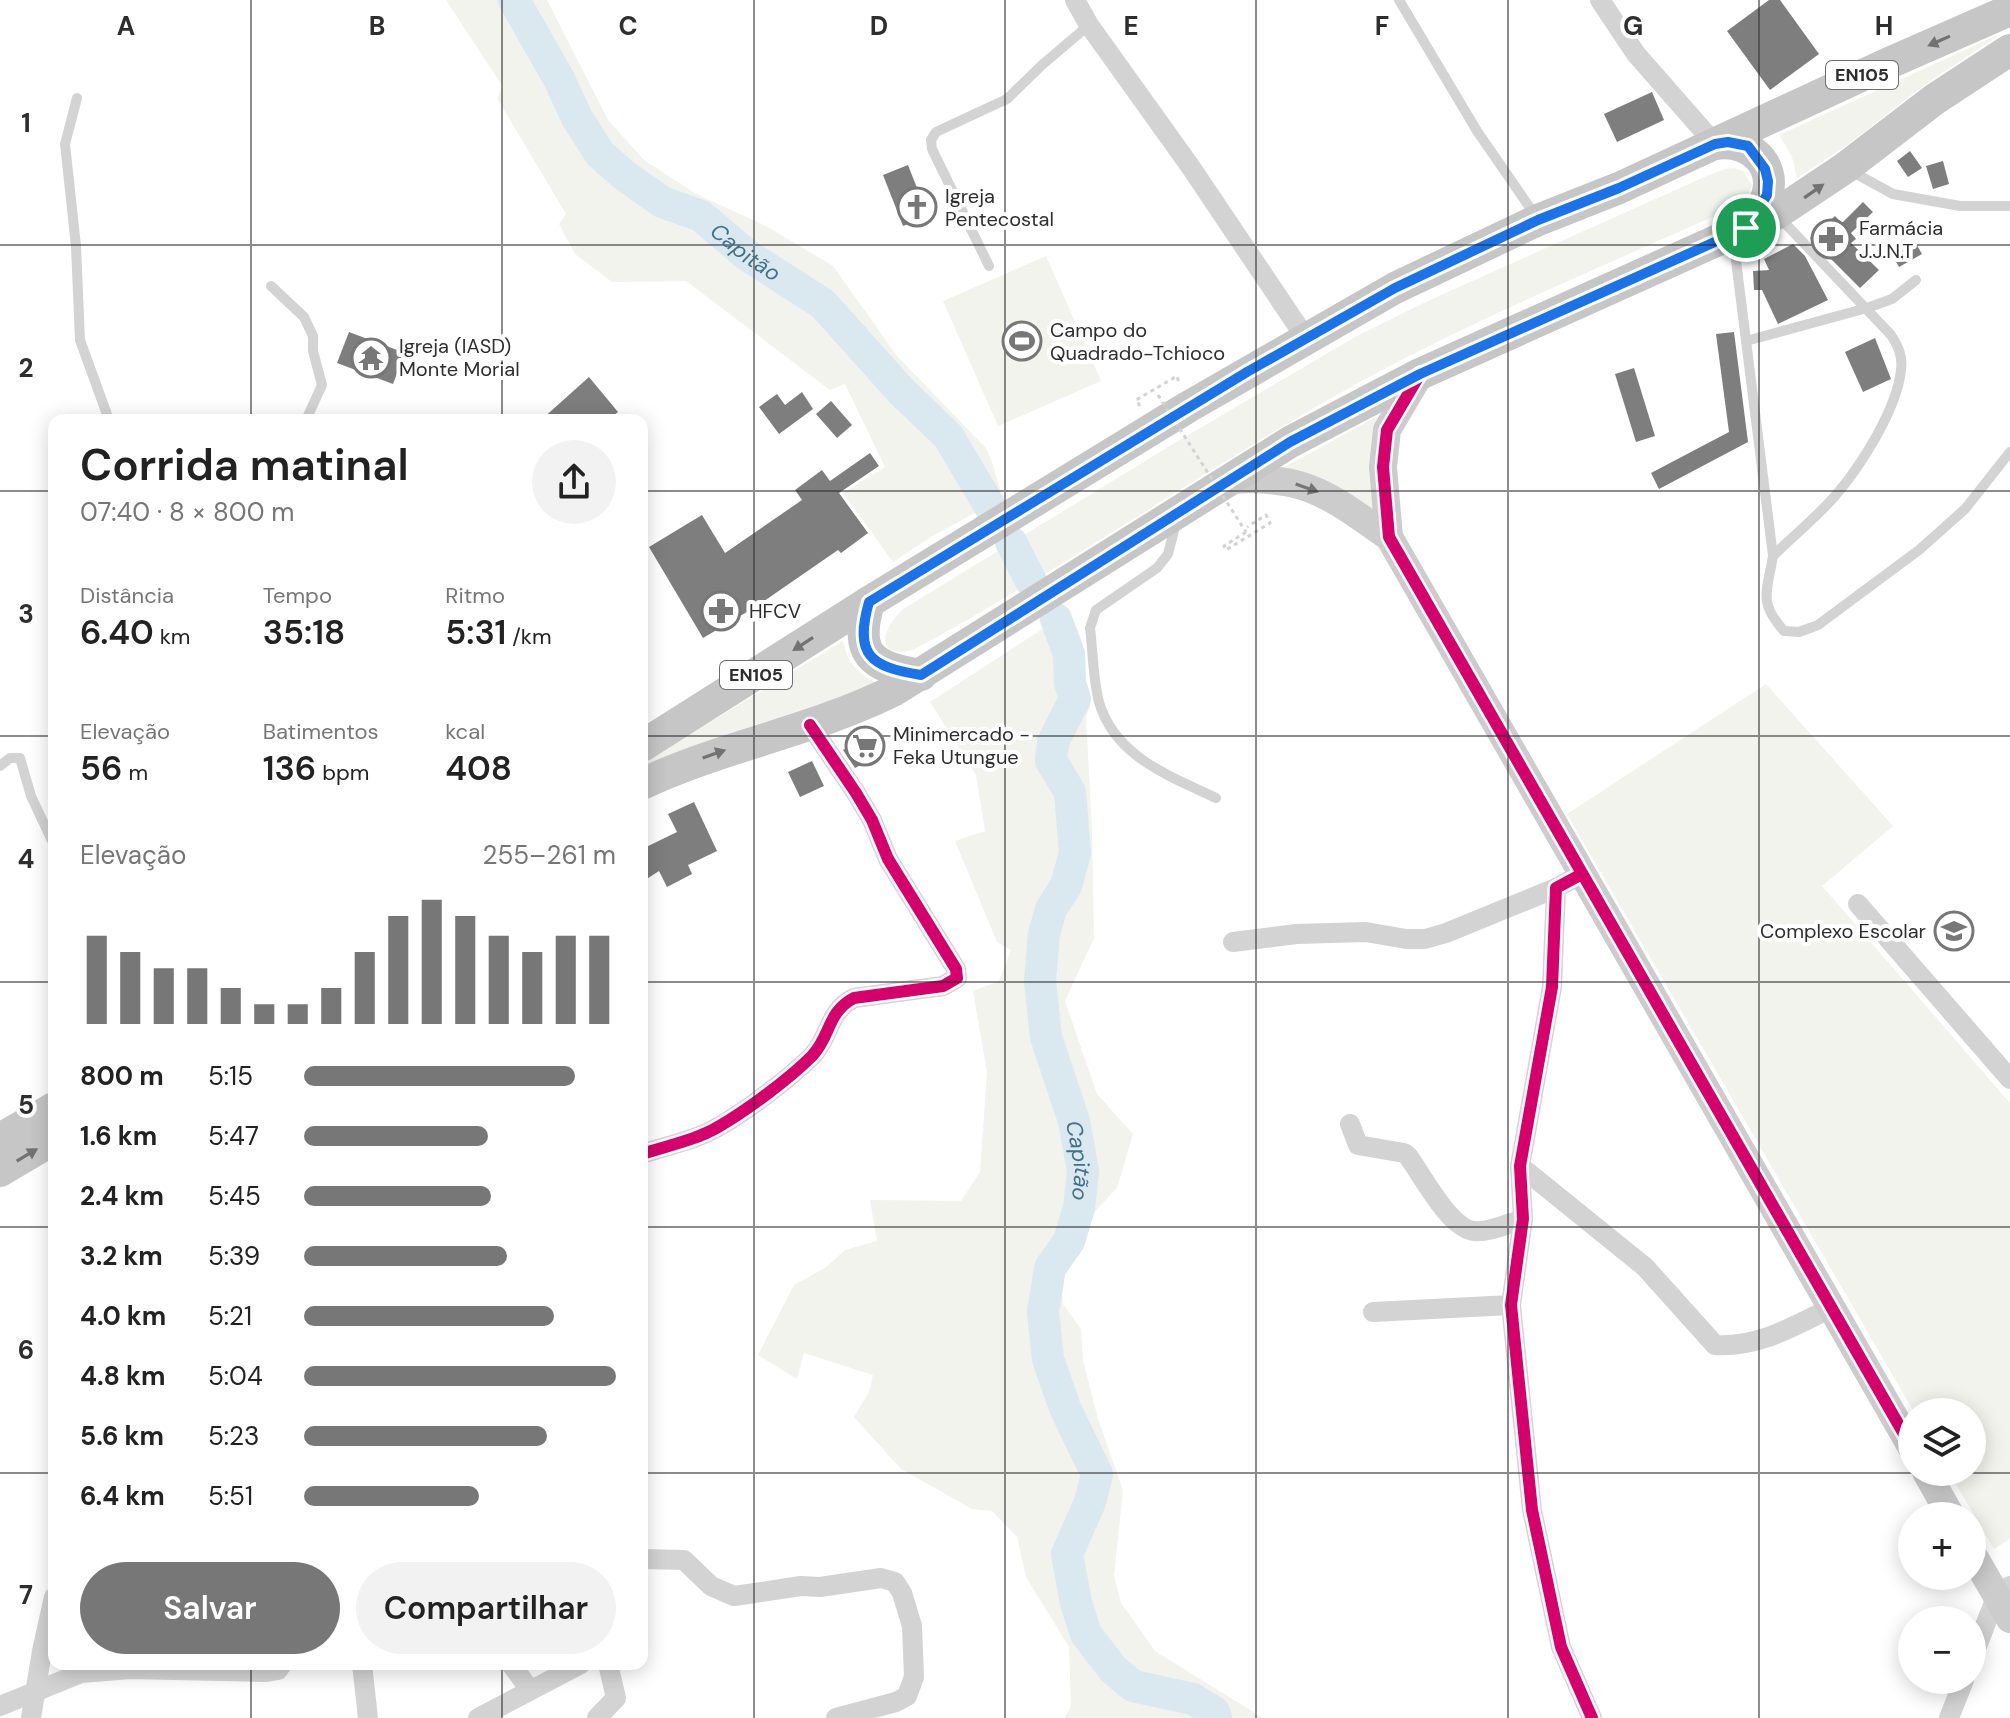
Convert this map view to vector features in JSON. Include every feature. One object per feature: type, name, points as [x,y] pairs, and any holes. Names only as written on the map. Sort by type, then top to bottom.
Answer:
[{"type":"main road","name":"EN105","points":[[648,742],[869,602],[1305,337],[1395,288],[1538,220],[1619,188],[2010,10]]},
{"type":"main road","points":[[648,782],[715,754],[865,705],[921,675],[1290,442],[1420,374],[1776,214],[1845,168],[1935,99],[2010,50]]},
{"type":"main road","points":[[1715,144],[1728,142],[1748,146],[1765,169],[1767,195],[1739,231]]},
{"type":"main road","points":[[869,602],[862,625],[863,641],[869,655],[885,667],[921,675]]},
{"type":"main road","points":[[0,1139],[48,1111]]},
{"type":"main road","points":[[0,1171],[48,1143]]},
{"type":"street","points":[[1075,0],[1089,25],[1190,166],[1305,337]]},
{"type":"street","points":[[1600,0],[1636,54],[1715,144]]},
{"type":"street","points":[[1420,374],[1387,430],[1383,467],[1389,537],[1898,1424]]},
{"type":"street","points":[[1231,480],[1264,478],[1301,484],[1330,496],[1389,537]]},
{"type":"street","points":[[648,1152],[716,1128],[778,1084],[817,1049],[841,1005],[854,998],[943,986],[957,978],[956,969],[888,859],[872,820],[810,725]]},
{"type":"street","points":[[1233,942],[1296,934],[1366,932],[1425,939],[1556,888],[1582,874]]},
{"type":"street","points":[[1556,888],[1552,987],[1520,1166],[1523,1219],[1511,1305],[1532,1510],[1561,1647],[1592,1718]]},
{"type":"street","points":[[1858,904],[2010,1079]]},
{"type":"street","points":[[1350,1124],[1358,1145],[1408,1156],[1434,1198],[1464,1227],[1478,1231],[1523,1219]]},
{"type":"street","points":[[1520,1166],[1645,1267],[1715,1345],[1738,1346],[1768,1339],[1831,1308]]},
{"type":"street","points":[[1373,1312],[1511,1305]]},
{"type":"street","points":[[648,1559],[684,1560],[711,1586],[734,1596],[881,1578],[895,1582],[902,1593],[912,1626],[914,1677],[907,1696],[896,1702],[836,1718]]},
{"type":"street","points":[[1986,1572],[2006,1600],[1986,1635]]},
{"type":"street","points":[[31,1718],[48,1624]]},
{"type":"street","points":[[0,1706],[81,1673],[118,1670]]},
{"type":"street","points":[[175,1670],[278,1670]]},
{"type":"street","points":[[363,1670],[368,1718]]},
{"type":"street","points":[[515,1670],[530,1690]]},
{"type":"street","points":[[478,1718],[569,1670]]},
{"type":"street","points":[[609,1670],[622,1718]]},
{"type":"street","points":[[1949,1718],[1958,1694]]},
{"type":"street","points":[[597,1718],[616,1698]]},
{"type":"lane","points":[[1399,0],[1477,131],[1538,220]]},
{"type":"lane","points":[[989,266],[932,149],[931,140],[936,132],[1007,99],[1089,25]]},
{"type":"lane","points":[[77,98],[65,144],[76,246],[80,340],[107,414]]},
{"type":"lane","points":[[1845,168],[1893,194],[1960,206],[2010,206]]},
{"type":"lane","points":[[1773,556],[1835,496],[1868,449],[1892,401],[1902,370],[1900,351],[1891,335],[1776,214]]},
{"type":"lane","points":[[1739,231],[1746,341],[1773,556],[1765,602],[1770,615],[1784,631],[1799,632],[1818,625],[1919,550],[1965,509],[2010,452]]},
{"type":"lane","points":[[1746,341],[1867,308],[1892,299],[1916,280]]},
{"type":"lane","points":[[271,286],[304,317],[313,336],[313,351],[322,385],[309,414]]},
{"type":"lane","points":[[1178,513],[1168,554],[1157,568],[1096,610],[1093,617],[1090,628],[1099,702],[1108,722],[1137,758],[1216,798]]},
{"type":"lane","points":[[0,766],[10,758],[20,758],[31,796],[48,832]]},
{"type":"path","points":[[1140,406],[1136,400],[1177,376],[1181,382],[1170,389]]},
{"type":"path","points":[[1158,395],[1246,529]]},
{"type":"path","points":[[1266,515],[1270,523],[1226,550],[1224,546],[1246,529],[1266,515]]},
{"type":"shaded area","points":[[446,0],[547,0],[608,120],[644,160],[696,194],[766,226],[833,266],[897,356],[985,447],[1004,497],[893,562],[843,493],[885,467],[845,384],[830,390],[686,281],[612,282],[575,254],[559,224],[566,214],[497,98],[503,87]]},
{"type":"shaded area","points":[[2002,33],[1797,178],[1792,157],[1779,135]]},
{"type":"shaded area","points":[[1734,168],[1743,171],[1752,185],[1747,199],[1736,206],[1498,313],[1404,359],[1302,415],[1025,586],[913,650],[900,652],[887,646],[885,640],[890,625],[903,609],[1355,337],[1430,300],[1709,175]]},
{"type":"shaded area","name":"Campo do Quadrado-Tchioco","points":[[1046,256],[1101,381],[998,426],[943,301]]},
{"type":"shaded area","points":[[1378,416],[1371,468],[1378,519],[1279,470]]},
{"type":"shaded area","points":[[1069,612],[1090,706],[1086,717],[1094,938],[1065,1001],[1097,1094],[1133,1134],[1117,1188],[1086,1221],[1060,1272],[1063,1304],[1081,1329],[1083,1360],[1098,1419],[1123,1490],[1114,1576],[1121,1603],[1155,1651],[1263,1718],[1064,1718],[1071,1706],[1069,1647],[1026,1577],[1017,1537],[992,1511],[972,1509],[901,1469],[854,1417],[869,1392],[873,1375],[804,1353],[797,1379],[758,1355],[794,1285],[825,1268],[845,1250],[877,1241],[870,1200],[961,1201],[980,1172],[987,1072],[973,991],[999,981],[1011,950],[997,942],[955,841],[985,831],[976,775],[930,702]]},
{"type":"shaded area","points":[[843,641],[855,667],[879,684],[722,736],[648,767],[648,760]]},
{"type":"shaded area","points":[[1766,684],[1893,826],[1822,886],[2010,1103],[2010,1539],[1994,1549],[1986,1535],[1986,1502],[1967,1502],[1957,1486],[1986,1486],[1986,1398],[1906,1398],[1567,814]]},
{"type":"building","points":[[1769,0],[1780,0],[1819,54],[1770,90],[1727,31]]},
{"type":"building","points":[[1652,92],[1664,120],[1617,142],[1604,114]]},
{"type":"building","points":[[1910,151],[1922,168],[1908,177],[1897,161]]},
{"type":"building","points":[[1943,161],[1949,184],[1933,189],[1926,166]]},
{"type":"building","points":[[908,165],[928,216],[903,226],[883,175]]},
{"type":"building","points":[[1863,202],[1873,212],[1851,233],[1856,239],[1851,243],[1879,270],[1860,288],[1810,238],[1835,216],[1842,223]]},
{"type":"building","points":[[1914,240],[1922,254],[1899,267],[1891,253]]},
{"type":"building","points":[[1793,244],[1805,256],[1828,300],[1778,324],[1762,290],[1754,290],[1753,271],[1769,270],[1764,259]]},
{"type":"building","name":"Igreja (IASD) Monte Morial","points":[[349,332],[405,353],[393,384],[337,363]]},
{"type":"building","points":[[1734,332],[1748,442],[1659,489],[1651,473],[1729,432],[1716,334]]},
{"type":"building","points":[[1875,338],[1891,379],[1863,392],[1845,352]]},
{"type":"building","points":[[1634,368],[1655,436],[1636,442],[1615,374]]},
{"type":"building","points":[[589,377],[618,412],[616,414],[548,414]]},
{"type":"building","points":[[802,392],[813,409],[779,434],[759,407],[777,394],[785,405]]},
{"type":"building","points":[[831,401],[852,425],[837,438],[816,414]]},
{"type":"building","points":[[870,453],[879,466],[839,493],[868,533],[703,638],[649,547],[702,515],[725,553],[802,500],[795,490],[822,470],[830,481]]},
{"type":"building","points":[[867,737],[878,756],[855,768],[843,750]]},
{"type":"building","points":[[812,761],[824,786],[800,797],[788,772]]},
{"type":"building","points":[[694,802],[717,851],[688,865],[692,874],[667,887],[659,871],[648,878],[648,846],[677,832],[668,814]]},
{"type":"waterway","name":"Capitão","points":[[514,0],[559,79],[577,118],[600,154],[662,202],[701,216],[747,255],[823,304],[902,392],[948,436],[989,505]]},
{"type":"waterway","name":"Capitão","points":[[1011,542],[1031,581]]},
{"type":"waterway","name":"Capitão","points":[[1056,619],[1069,654],[1070,683],[1075,699],[1053,742],[1051,761],[1070,792],[1075,853],[1066,886],[1051,909],[1044,934],[1040,981],[1046,1037],[1074,1121],[1083,1171],[1079,1208],[1069,1241],[1050,1268],[1043,1312],[1048,1359],[1065,1408],[1097,1474],[1090,1502],[1067,1554],[1076,1603],[1086,1634],[1113,1669],[1133,1686],[1193,1699],[1214,1712],[1216,1718]]},
{"type":"cycle path","points":[[1420,374],[1387,430],[1383,467],[1389,537],[1898,1424]]},
{"type":"cycle path","points":[[648,1152],[709,1132],[767,1094],[812,1056],[839,1010],[854,998],[943,986],[957,978],[956,969],[888,859],[872,820],[810,725]]},
{"type":"cycle path","points":[[1582,874],[1556,888],[1552,987],[1520,1166],[1523,1219],[1511,1305],[1532,1510],[1561,1647],[1592,1718]]},
{"type":"place","name":"Igreja Pentecostal","points":[[917,207]]},
{"type":"place","name":"Farmácia J.J.N.T","points":[[1831,239]]},
{"type":"place","name":"Campo do Quadrado-Tchioco","points":[[1022,341]]},
{"type":"place","name":"Igreja (IASD) Monte Morial","points":[[371,358]]},
{"type":"place","name":"HFCV","points":[[721,611]]},
{"type":"place","name":"Minimercado - Feka Utungue","points":[[865,746]]},
{"type":"place","name":"Complexo Escolar","points":[[1954,931]]},
{"type":"route","points":[[1728,142],[1748,146],[1765,169],[1767,195],[1746,228],[1420,374],[1290,442],[921,675],[885,667],[869,655],[863,641],[862,625],[869,602],[1305,337],[1395,288],[1538,220],[1619,188],[1715,144],[1728,142]]}]
